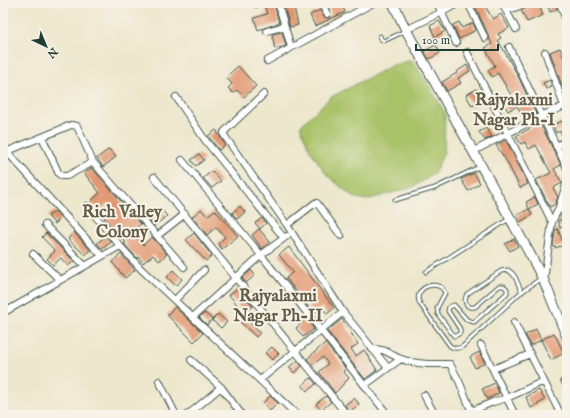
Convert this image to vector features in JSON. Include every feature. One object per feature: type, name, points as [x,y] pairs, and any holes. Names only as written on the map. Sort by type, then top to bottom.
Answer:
[{"type":"main road","points":[[393,3],[406,30],[474,151],[543,279],[567,337]]},
{"type":"street","points":[[278,3],[291,47]]},
{"type":"street","points":[[322,3],[327,14]]},
{"type":"street","points":[[267,61],[373,3]]},
{"type":"street","points":[[437,3],[456,43]]},
{"type":"street","points":[[406,30],[460,3]]},
{"type":"street","points":[[468,3],[485,38]]},
{"type":"street","points":[[502,3],[516,29]]},
{"type":"street","points":[[506,11],[528,3]]},
{"type":"street","points":[[560,3],[567,22]]},
{"type":"street","points":[[267,31],[285,26]]},
{"type":"street","points":[[509,47],[543,115],[567,168]]},
{"type":"street","points":[[467,52],[552,222]]},
{"type":"street","points":[[474,151],[543,115],[566,106],[545,52]]},
{"type":"street","points":[[264,94],[224,132],[224,135],[292,232],[343,312],[388,368]]},
{"type":"street","points":[[176,97],[205,140],[284,238]]},
{"type":"street","points":[[102,256],[8,153],[8,151],[74,124],[77,126],[92,162],[184,267]]},
{"type":"street","points":[[42,137],[59,174],[62,176],[67,176],[92,162]]},
{"type":"street","points":[[556,146],[567,142]]},
{"type":"street","points":[[182,160],[261,255],[388,415]]},
{"type":"street","points":[[154,177],[347,415]]},
{"type":"street","points":[[543,279],[552,222],[558,210],[567,182]]},
{"type":"street","points":[[286,225],[317,203],[341,236]]},
{"type":"street","points":[[88,206],[120,246],[141,269],[298,415]]},
{"type":"street","points":[[558,210],[567,209]]},
{"type":"street","points":[[157,236],[185,214]]},
{"type":"street","points":[[45,224],[85,266]]},
{"type":"street","points":[[193,317],[261,255],[292,232]]},
{"type":"street","points":[[3,313],[120,246]]},
{"type":"street","points":[[33,254],[60,280]]},
{"type":"street","points":[[175,300],[204,270]]},
{"type":"street","points":[[260,380],[343,312]]},
{"type":"street","points":[[514,322],[561,415],[567,412]]},
{"type":"street","points":[[481,345],[515,415]]},
{"type":"street","points":[[372,349],[383,349],[401,359],[425,364],[450,364],[471,410]]},
{"type":"street","points":[[493,369],[530,354]]},
{"type":"street","points":[[365,385],[401,359]]},
{"type":"street","points":[[191,360],[220,387],[242,415]]},
{"type":"street","points":[[159,381],[176,415]]},
{"type":"street","points":[[462,415],[471,410],[507,398],[544,381]]},
{"type":"street","points":[[187,415],[220,387]]},
{"type":"street","points":[[424,395],[435,415]]},
{"type":"street","points":[[195,409],[200,415]]},
{"type":"lane","points":[[380,36],[384,41],[406,30]]},
{"type":"lane","points":[[395,200],[434,188],[481,166]]},
{"type":"lane","points":[[426,272],[510,218]]},
{"type":"lane","points":[[522,292],[512,273],[508,270],[501,271],[467,294],[464,298],[465,303],[471,308],[475,307],[499,286],[504,286],[507,289],[507,293],[474,322],[467,320],[454,305],[449,307],[448,311],[460,329],[460,333],[454,336],[451,334],[438,314],[437,308],[444,293],[443,289],[439,285],[432,284],[422,289],[418,298],[420,304],[450,346],[458,349],[522,292],[543,279]]},
{"type":"green space","points":[[412,60],[445,113],[444,153],[434,174],[413,187],[366,200],[353,197],[327,175],[310,150],[300,126],[331,97],[393,65]]},
{"type":"building","points":[[274,3],[279,23],[258,30],[254,18],[267,14],[264,4]]},
{"type":"building","points":[[283,3],[293,3],[298,25],[290,27]]},
{"type":"building","points":[[327,3],[341,3],[345,12],[315,26],[310,15],[320,10],[324,17],[329,18],[331,14]]},
{"type":"building","points":[[483,3],[493,19],[501,14],[509,28],[498,34],[501,38],[498,40],[518,76],[536,114],[525,120],[517,106],[508,111],[503,103],[513,98],[498,73],[492,77],[488,70],[495,66],[485,48],[492,44],[475,6]]},
{"type":"building","points":[[532,3],[538,3],[543,15],[527,22],[521,10],[530,7]]},
{"type":"building","points":[[547,3],[556,3],[557,9],[550,12]]},
{"type":"building","points":[[439,21],[445,31],[435,37],[430,26]]},
{"type":"building","points":[[459,22],[462,28],[473,23],[476,30],[459,39],[453,25]]},
{"type":"building","points":[[282,32],[286,46],[275,49],[272,34]]},
{"type":"building","points":[[436,45],[440,53],[429,59],[424,51]]},
{"type":"building","points":[[560,48],[567,66],[567,84],[562,86],[550,52]]},
{"type":"building","points":[[467,65],[470,71],[458,78],[461,83],[447,91],[442,82]]},
{"type":"building","points":[[238,66],[256,86],[244,97],[237,90],[233,93],[228,88],[232,84],[226,77]]},
{"type":"building","points":[[550,80],[552,87],[546,89],[543,83]]},
{"type":"building","points":[[476,89],[484,100],[472,106],[466,95]]},
{"type":"building","points":[[562,121],[567,135],[567,137],[563,138],[560,131],[556,133],[553,125]]},
{"type":"building","points":[[540,123],[561,165],[554,169],[562,183],[553,188],[558,197],[555,204],[550,207],[536,180],[551,173],[536,145],[529,149],[525,142],[521,144],[516,136]]},
{"type":"building","points":[[486,128],[492,137],[485,140],[479,132]]},
{"type":"building","points":[[216,130],[225,145],[219,150],[208,136]]},
{"type":"building","points":[[506,140],[528,184],[520,188],[507,162],[496,145]]},
{"type":"building","points":[[109,149],[116,157],[103,167],[97,158]]},
{"type":"building","points":[[199,154],[204,160],[196,166],[191,160]]},
{"type":"building","points":[[92,168],[141,224],[132,232],[143,245],[152,237],[167,254],[159,261],[153,255],[143,263],[138,257],[137,258],[104,218],[114,209],[108,203],[99,211],[91,201],[100,193],[84,173]]},
{"type":"building","points":[[212,171],[221,181],[212,188],[203,178]]},
{"type":"building","points":[[474,173],[480,183],[468,191],[461,179]]},
{"type":"building","points":[[535,197],[538,204],[529,209],[526,202]]},
{"type":"building","points":[[240,206],[245,212],[237,219],[232,213]]},
{"type":"building","points":[[161,209],[167,216],[154,226],[148,219]]},
{"type":"building","points":[[201,209],[207,216],[215,210],[238,236],[222,249],[218,244],[225,237],[216,227],[207,235],[192,217]]},
{"type":"building","points":[[529,209],[532,215],[520,222],[517,215]]},
{"type":"building","points":[[55,211],[61,218],[55,224],[48,216]]},
{"type":"building","points":[[561,214],[566,214],[567,225],[560,228],[558,221],[562,219]]},
{"type":"building","points":[[262,218],[266,223],[260,229],[255,223]]},
{"type":"building","points":[[259,229],[270,242],[262,249],[252,235]]},
{"type":"building","points":[[558,229],[564,245],[555,248],[553,245],[555,230]]},
{"type":"building","points":[[74,232],[90,250],[85,255],[68,239]]},
{"type":"building","points":[[46,233],[74,261],[68,266],[61,258],[53,265],[47,259],[55,251],[42,237]]},
{"type":"building","points":[[194,233],[212,256],[206,261],[186,240]]},
{"type":"building","points":[[106,236],[111,242],[102,249],[97,243]]},
{"type":"building","points":[[514,239],[518,246],[510,251],[505,244]]},
{"type":"building","points":[[289,247],[334,308],[327,314],[322,307],[314,314],[286,278],[293,272],[279,255]]},
{"type":"building","points":[[121,254],[135,270],[125,278],[112,262]]},
{"type":"building","points":[[173,270],[182,279],[176,286],[167,277]]},
{"type":"building","points":[[251,270],[255,275],[246,283],[242,278]]},
{"type":"building","points":[[238,288],[253,306],[244,313],[229,295]]},
{"type":"building","points":[[175,307],[203,333],[194,342],[167,315]]},
{"type":"building","points":[[205,313],[212,319],[207,325],[199,317]]},
{"type":"building","points":[[218,314],[227,322],[221,328],[212,320]]},
{"type":"building","points":[[242,315],[260,333],[256,337],[238,320]]},
{"type":"building","points":[[306,319],[314,329],[303,337],[296,328]]},
{"type":"building","points":[[342,319],[358,344],[351,349],[356,356],[364,350],[377,370],[365,379],[327,331]]},
{"type":"building","points":[[536,329],[541,340],[531,345],[525,335]]},
{"type":"building","points":[[554,333],[564,353],[551,360],[541,340]]},
{"type":"building","points":[[325,343],[346,369],[343,371],[349,378],[335,393],[319,372],[328,364],[323,357],[312,365],[307,359]]},
{"type":"building","points":[[272,347],[279,354],[272,360],[265,353]]},
{"type":"building","points":[[479,352],[485,363],[475,368],[470,357]]},
{"type":"building","points":[[297,361],[302,366],[294,373],[289,367]]},
{"type":"building","points":[[567,376],[567,394],[560,380]]},
{"type":"building","points":[[311,378],[316,384],[307,391],[302,385]]},
{"type":"building","points":[[495,383],[499,393],[487,399],[482,389]]},
{"type":"building","points":[[539,390],[545,400],[531,408],[526,397]]},
{"type":"building","points":[[270,396],[278,403],[270,411],[263,403]]},
{"type":"building","points":[[326,396],[331,402],[321,410],[316,404]]},
{"type":"building","points":[[354,398],[359,404],[350,412],[345,405]]},
{"type":"district","name":"Rajyalaxmi Nagar Ph-I","points":[[514,109]]},
{"type":"district","name":"Rich Valley Colony","points":[[122,221]]},
{"type":"district","name":"Rajyalaxmi Nagar Ph-II","points":[[278,305]]}]
